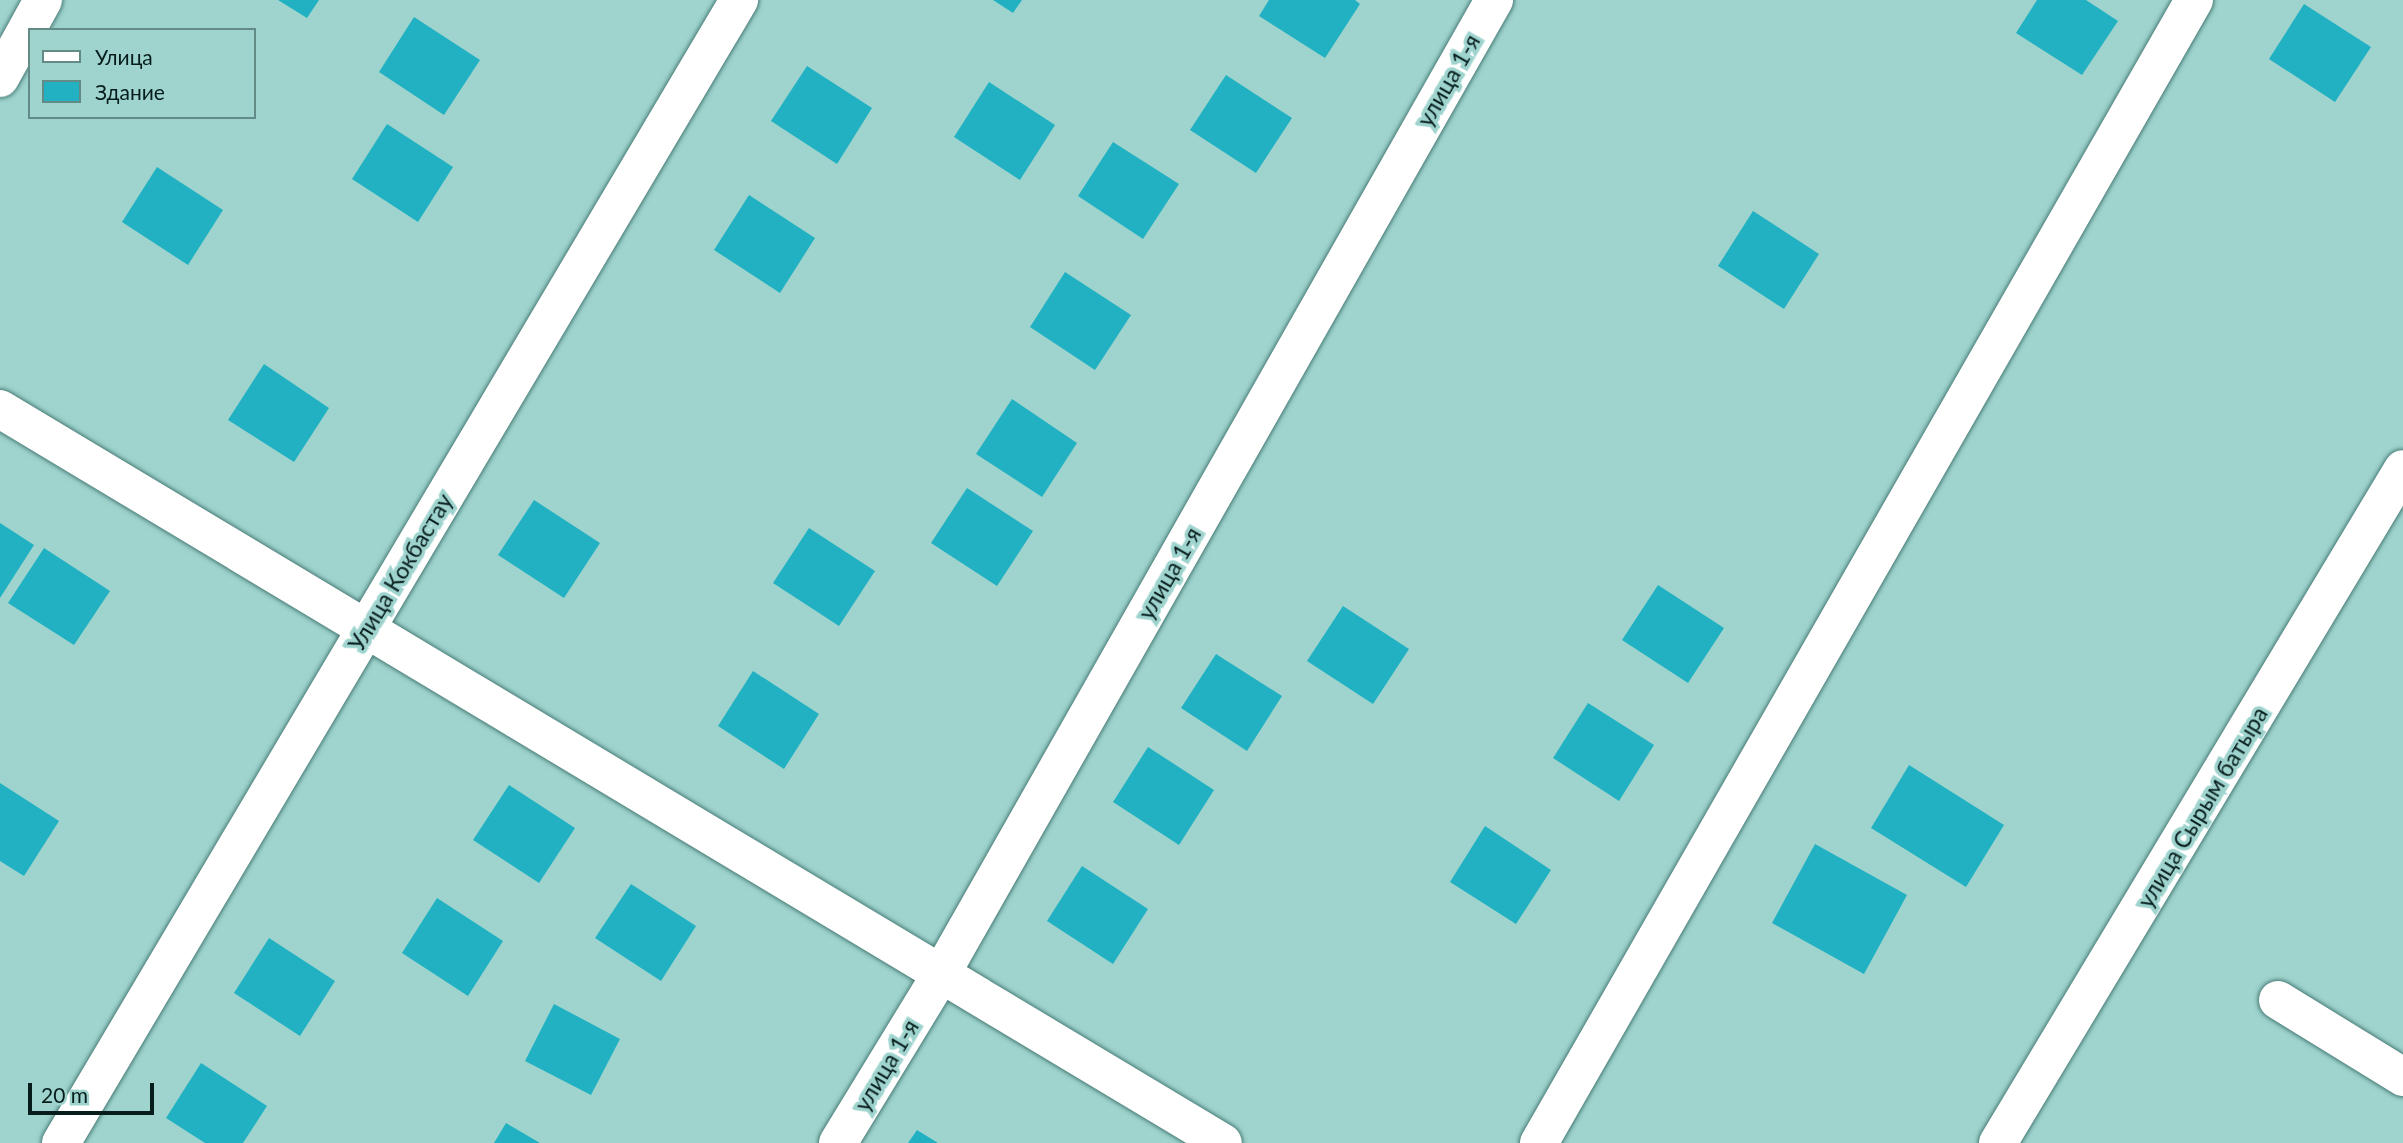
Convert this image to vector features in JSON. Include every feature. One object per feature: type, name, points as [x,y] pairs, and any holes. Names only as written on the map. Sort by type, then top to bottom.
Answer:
[{"type":"street","points":[[0,78],[43,0]]},
{"type":"street","name":"Улица Кокбастау","points":[[61,1143],[739,0]]},
{"type":"street","name":"улица 1-я","points":[[838,1143],[941,974],[1494,0]]},
{"type":"street","points":[[1539,1143],[2194,0]]},
{"type":"street","points":[[0,409],[1223,1143]]},
{"type":"street","name":"улица Сырым батыра","points":[[1998,1143],[2403,469]]},
{"type":"street","points":[[2278,1000],[2403,1077]]},
{"type":"building","points":[[278,0],[319,0],[307,18]]},
{"type":"building","points":[[993,0],[1022,0],[1013,13]]},
{"type":"building","points":[[1269,0],[1355,0],[1360,4],[1325,58],[1259,16]]},
{"type":"building","points":[[2037,0],[2086,0],[2118,21],[2082,75],[2016,33]]},
{"type":"building","points":[[2304,4],[2371,47],[2335,102],[2269,59]]},
{"type":"building","points":[[414,17],[480,60],[444,115],[379,72]]},
{"type":"building","points":[[807,66],[872,108],[837,164],[771,121]]},
{"type":"building","points":[[1226,75],[1292,118],[1256,173],[1190,130]]},
{"type":"building","points":[[989,82],[1055,125],[1020,180],[954,137]]},
{"type":"building","points":[[387,124],[453,167],[418,222],[352,179]]},
{"type":"building","points":[[1113,142],[1179,184],[1143,239],[1078,196]]},
{"type":"building","points":[[157,167],[223,210],[188,265],[122,222]]},
{"type":"building","points":[[749,195],[815,238],[780,293],[714,250]]},
{"type":"building","points":[[1753,211],[1819,254],[1784,309],[1718,266]]},
{"type":"building","points":[[1065,272],[1131,315],[1095,370],[1030,327]]},
{"type":"building","points":[[264,364],[329,408],[294,462],[228,420]]},
{"type":"building","points":[[1012,399],[1077,443],[1042,497],[976,454]]},
{"type":"building","points":[[967,488],[1033,531],[997,586],[931,543]]},
{"type":"building","points":[[534,500],[600,543],[564,598],[498,555]]},
{"type":"building","points":[[0,523],[34,545],[0,598]]},
{"type":"building","points":[[809,528],[875,571],[839,626],[773,583]]},
{"type":"building","points":[[44,548],[110,591],[74,645],[8,603]]},
{"type":"building","points":[[1658,585],[1724,628],[1688,683],[1622,640]]},
{"type":"building","points":[[1343,606],[1409,649],[1373,704],[1307,661]]},
{"type":"building","points":[[1216,654],[1282,696],[1247,751],[1181,708]]},
{"type":"building","points":[[753,671],[819,714],[784,769],[718,726]]},
{"type":"building","points":[[1588,703],[1654,745],[1619,801],[1553,758]]},
{"type":"building","points":[[1148,747],[1214,790],[1179,845],[1113,802]]},
{"type":"building","points":[[1909,765],[2004,825],[1966,887],[1871,828]]},
{"type":"building","points":[[0,783],[59,821],[24,876],[0,861]]},
{"type":"building","points":[[509,785],[575,828],[539,883],[473,840]]},
{"type":"building","points":[[1485,826],[1551,870],[1516,924],[1450,882]]},
{"type":"building","points":[[1815,844],[1907,895],[1864,974],[1772,923]]},
{"type":"building","points":[[1082,866],[1148,909],[1113,964],[1047,921]]},
{"type":"building","points":[[631,884],[696,926],[661,981],[595,938]]},
{"type":"building","points":[[437,898],[503,941],[468,996],[402,953]]},
{"type":"building","points":[[269,938],[335,981],[300,1036],[234,993]]},
{"type":"building","points":[[554,1004],[620,1039],[591,1095],[525,1061]]},
{"type":"building","points":[[201,1063],[267,1106],[243,1143],[205,1143],[166,1118]]},
{"type":"building","points":[[506,1123],[540,1143],[494,1143]]},
{"type":"building","points":[[917,1130],[938,1143],[908,1143]]}]
